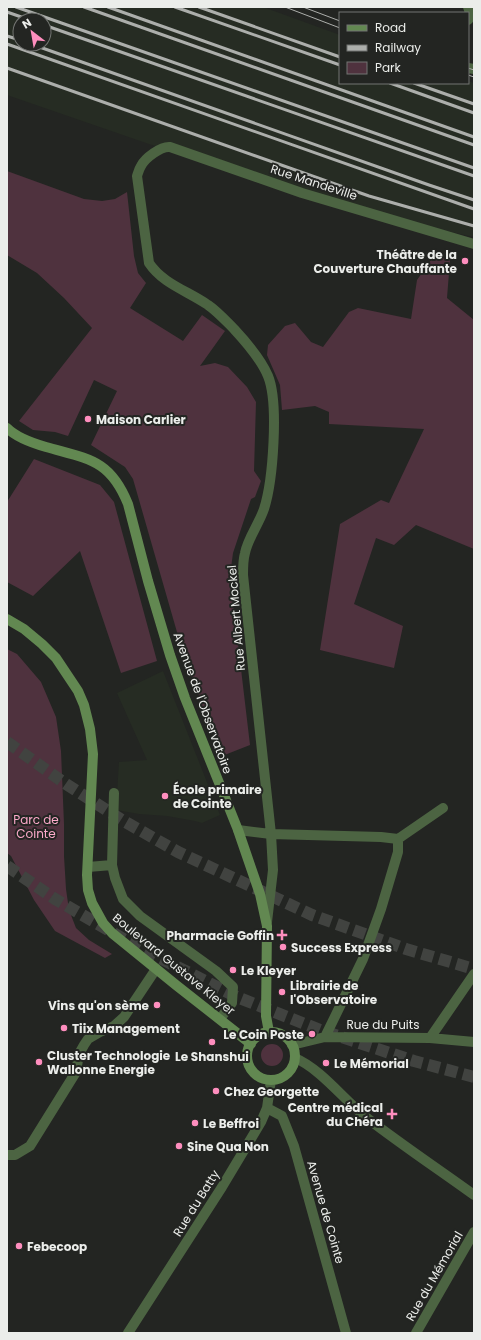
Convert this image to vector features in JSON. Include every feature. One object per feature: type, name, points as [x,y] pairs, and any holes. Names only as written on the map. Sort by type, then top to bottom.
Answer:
[{"type":"street","points":[[468,7],[471,16],[469,19]]},
{"type":"street","name":"Rue Mandeville","points":[[150,157],[163,147],[174,148],[302,193],[474,244]]},
{"type":"street","name":"Rue Albert Mockel","points":[[150,157],[140,167],[137,176],[148,263],[154,272],[161,278],[209,305],[241,337],[263,366],[269,377],[272,392],[274,416],[272,462],[268,491],[264,510],[245,553],[243,574],[271,834],[273,870],[267,926]]},
{"type":"street","name":"Avenue de l'Observatoire","points":[[7,428],[25,440],[35,444],[98,463],[108,472],[121,488],[128,504],[148,581],[170,655],[185,698],[238,830],[260,894],[267,926],[266,1016],[269,1032]]},
{"type":"street","name":"Boulevard Gustave Kleyer","points":[[7,619],[24,629],[56,658],[78,691],[84,705],[90,729],[93,754],[88,890],[97,915],[112,933],[251,1044]]},
{"type":"street","points":[[114,794],[112,865],[123,899],[140,916],[216,971],[233,987],[232,1003],[220,1019]]},
{"type":"street","points":[[238,830],[271,834],[381,836],[398,839],[443,808]]},
{"type":"street","points":[[325,1037],[363,960],[381,909],[398,852],[398,839]]},
{"type":"street","points":[[88,867],[112,865]]},
{"type":"street","points":[[7,1155],[14,1155],[30,1146],[76,1072],[79,1054],[88,1039],[114,1026],[124,1017],[156,969]]},
{"type":"street","points":[[430,1038],[474,974]]},
{"type":"street","points":[[269,1032],[284,1036],[292,1045],[295,1058],[293,1066],[288,1072],[282,1077],[271,1080],[259,1077],[253,1072],[247,1058],[251,1044],[256,1038],[269,1032]]},
{"type":"street","name":"Rue du Puits","points":[[292,1045],[325,1037],[430,1038],[474,1042]]},
{"type":"street","points":[[295,1058],[305,1062],[367,1118],[474,1195]]},
{"type":"street","name":"Rue du Batty","points":[[128,1333],[222,1187],[261,1122],[267,1108],[271,1080]]},
{"type":"street","name":"Avenue de Cointe","points":[[267,1108],[282,1116],[294,1146],[346,1333]]},
{"type":"street","name":"Rue du Mémorial","points":[[416,1333],[474,1232]]},
{"type":"shaded area","points":[[7,7],[263,7],[339,35],[339,84],[469,84],[469,81],[474,83],[474,237],[432,228],[149,144],[7,95]]},
{"type":"shaded area","points":[[163,671],[220,815],[202,823],[167,816],[139,814],[116,810],[119,762],[147,760],[117,693]]},
{"type":"green space","points":[[7,171],[84,199],[102,201],[115,199],[127,192],[134,256],[138,273],[146,283],[130,308],[183,341],[202,315],[225,331],[200,366],[215,363],[228,367],[247,387],[256,402],[254,471],[261,481],[255,497],[251,499],[233,553],[230,576],[250,745],[222,756],[215,741],[181,646],[133,479],[125,467],[91,445],[117,391],[94,380],[68,436],[55,432],[33,430],[19,421],[92,328],[64,298],[37,273],[7,255]]},
{"type":"green space","points":[[440,251],[450,260],[447,298],[474,320],[474,549],[416,525],[394,545],[376,538],[354,604],[403,626],[394,668],[320,650],[340,524],[381,500],[389,503],[424,429],[329,424],[329,412],[315,406],[282,410],[280,385],[267,355],[268,345],[285,326],[295,323],[311,342],[323,347],[349,312],[358,308],[411,319],[417,280],[433,257]]},
{"type":"green space","points":[[34,459],[100,485],[114,502],[157,661],[121,673],[80,551],[33,596],[7,582],[7,502]]},
{"type":"green space","name":"Parc de Cointe","points":[[7,649],[17,654],[41,682],[56,717],[61,751],[64,856],[69,910],[76,928],[89,940],[112,954],[105,958],[55,931],[34,900],[11,856],[7,853]]},
{"type":"green space","points":[[272,1044],[280,1047],[283,1055],[280,1063],[272,1066],[264,1063],[261,1055],[264,1047]]},
{"type":"tunnel","points":[[7,742],[66,784],[122,820],[178,852],[312,915],[406,949],[474,969]]},
{"type":"tunnel","points":[[7,866],[55,899],[134,945],[237,997],[320,1030],[414,1061],[474,1077]]},
{"type":"tram line","points":[[285,7],[339,28]]},
{"type":"tram line","points":[[303,7],[339,21]]},
{"type":"tram line","points":[[469,68],[474,70]]},
{"type":"tram line","points":[[469,75],[474,77]]},
{"type":"railway","points":[[16,7],[474,168]]},
{"type":"railway","points":[[84,7],[474,145]]},
{"type":"railway","points":[[108,7],[474,137]]},
{"type":"railway","points":[[175,7],[339,65]]},
{"type":"railway","points":[[199,7],[339,57]]},
{"type":"railway","points":[[7,12],[12,14]]},
{"type":"railway","points":[[52,28],[474,176]]},
{"type":"railway","points":[[7,36],[12,38]]},
{"type":"railway","points":[[7,44],[474,209]]},
{"type":"railway","points":[[52,51],[474,200]]},
{"type":"railway","points":[[7,68],[369,196],[474,226]]},
{"type":"railway","points":[[393,84],[474,113]]},
{"type":"railway","points":[[417,84],[474,104]]},
{"type":"place","name":"Théâtre de la Couverture Chauffante","points":[[465,261]]},
{"type":"place","name":"Maison Carlier","points":[[88,419]]},
{"type":"place","name":"École primaire de Cointe","points":[[165,796]]},
{"type":"place","name":"Pharmacie Goffin","points":[[282,935]]},
{"type":"place","name":"Success Express","points":[[283,947]]},
{"type":"place","name":"Le Kleyer","points":[[233,970]]},
{"type":"place","name":"Librairie de l'Observatoire","points":[[282,992]]},
{"type":"place","name":"Vins qu'on sème","points":[[157,1005]]},
{"type":"place","name":"Tiix Management","points":[[64,1028]]},
{"type":"place","name":"Le Coin Poste","points":[[312,1034]]},
{"type":"place","name":"Le Shanshui","points":[[212,1042]]},
{"type":"place","name":"Cluster Technologie Wallonne Energie","points":[[39,1062]]},
{"type":"place","name":"Le Mémorial","points":[[326,1063]]},
{"type":"place","name":"Chez Georgette","points":[[216,1091]]},
{"type":"place","name":"Centre médical du Chéra","points":[[392,1114]]},
{"type":"place","name":"Le Beffroi","points":[[195,1123]]},
{"type":"place","name":"Sine Qua Non","points":[[179,1146]]},
{"type":"place","name":"Febecoop","points":[[19,1246]]}]
